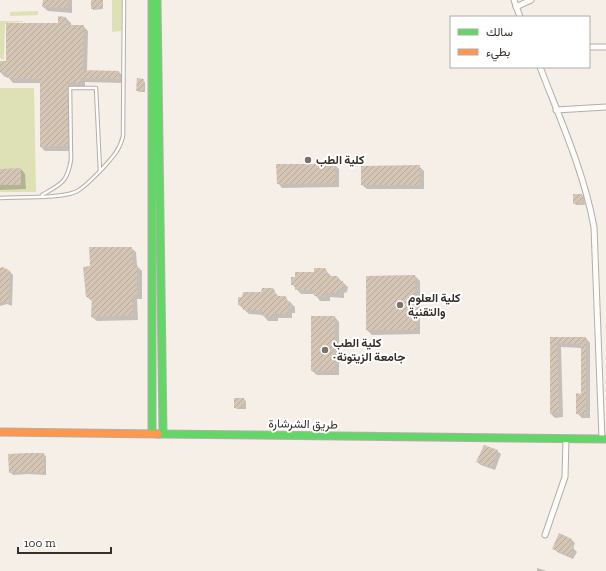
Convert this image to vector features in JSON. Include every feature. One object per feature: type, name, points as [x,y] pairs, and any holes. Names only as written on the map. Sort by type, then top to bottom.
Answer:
[{"type":"street","points":[[152,0],[152,433]]},
{"type":"street","points":[[157,0],[163,433]]},
{"type":"street","points":[[514,0],[520,16]]},
{"type":"street","points":[[516,7],[531,0],[535,0]]},
{"type":"street","points":[[590,47],[606,47]]},
{"type":"street","points":[[540,68],[590,202],[594,227],[604,439]]},
{"type":"street","points":[[556,110],[606,107]]},
{"type":"street","name":"طريق الشرشارة","points":[[0,432],[604,439]]},
{"type":"street","points":[[545,535],[565,477],[566,439]]},
{"type":"lane","points":[[0,198],[65,196],[78,191],[100,172],[118,151],[121,146],[123,136],[124,0]]},
{"type":"lane","points":[[40,196],[63,183],[69,171],[71,160],[70,88],[96,88],[100,172]]},
{"type":"green space","points":[[112,0],[122,0],[121,31],[112,32]]},
{"type":"green space","points":[[38,11],[38,15],[10,16],[10,12]]},
{"type":"green space","points":[[0,21],[23,21],[5,23],[4,60],[0,58]]},
{"type":"green space","points":[[0,88],[34,88],[36,192],[0,192]]},
{"type":"building","points":[[43,0],[68,0],[68,8],[42,7]]},
{"type":"building","points":[[91,0],[102,0],[103,9],[91,9]]},
{"type":"building","points":[[58,16],[66,17],[66,25],[84,25],[83,70],[119,71],[119,79],[81,78],[81,83],[68,83],[68,146],[40,147],[40,79],[7,78],[7,72],[0,72],[0,61],[6,61],[6,23],[58,23]]},
{"type":"building","points":[[137,78],[144,79],[144,91],[136,91]]},
{"type":"building","points":[[276,164],[335,164],[335,183],[277,184]]},
{"type":"building","points":[[420,165],[420,185],[361,185],[361,166]]},
{"type":"building","points":[[21,168],[21,185],[0,185],[0,169]]},
{"type":"building","points":[[573,194],[582,194],[583,203],[573,204]]},
{"type":"building","points":[[89,247],[132,247],[133,266],[137,265],[137,295],[133,295],[133,315],[91,317],[92,297],[86,297],[83,267],[90,266]]},
{"type":"building","points":[[3,267],[10,271],[9,303],[0,302],[0,268]]},
{"type":"building","points":[[314,268],[325,268],[327,271],[327,276],[337,276],[339,281],[343,281],[343,288],[340,289],[340,293],[326,293],[326,297],[314,296],[314,290],[295,290],[295,285],[291,285],[291,277],[295,277],[295,272],[314,272]]},
{"type":"building","points":[[415,275],[416,330],[366,330],[366,276]]},
{"type":"building","points":[[262,288],[273,288],[275,291],[275,296],[285,296],[287,301],[291,302],[291,308],[288,309],[287,314],[274,313],[274,317],[262,316],[262,310],[243,310],[243,305],[238,305],[238,297],[242,297],[243,292],[261,292]]},
{"type":"building","points":[[311,316],[335,316],[335,371],[311,371]]},
{"type":"building","points":[[550,337],[586,337],[586,414],[576,414],[576,393],[581,394],[581,344],[557,343],[559,412],[550,414]]},
{"type":"building","points":[[234,398],[244,398],[244,407],[234,408]]},
{"type":"building","points":[[484,445],[498,450],[492,467],[476,462]]},
{"type":"building","points":[[44,453],[44,473],[9,473],[8,454]]},
{"type":"building","points":[[559,533],[572,539],[569,545],[574,547],[570,556],[552,549]]},
{"type":"traffic: fast","points":[[152,0],[152,433]]},
{"type":"traffic: fast","points":[[157,0],[163,433]]},
{"type":"traffic: fast","points":[[158,434],[606,439]]},
{"type":"traffic: slow","points":[[0,432],[158,434]]},
{"type":"place","name":"كلية الطب","points":[[308,160]]},
{"type":"place","name":"كلية العلوم والتقنية","points":[[400,305]]},
{"type":"place","name":"كلية الطب -جامعة الزيتونة","points":[[325,350]]}]
